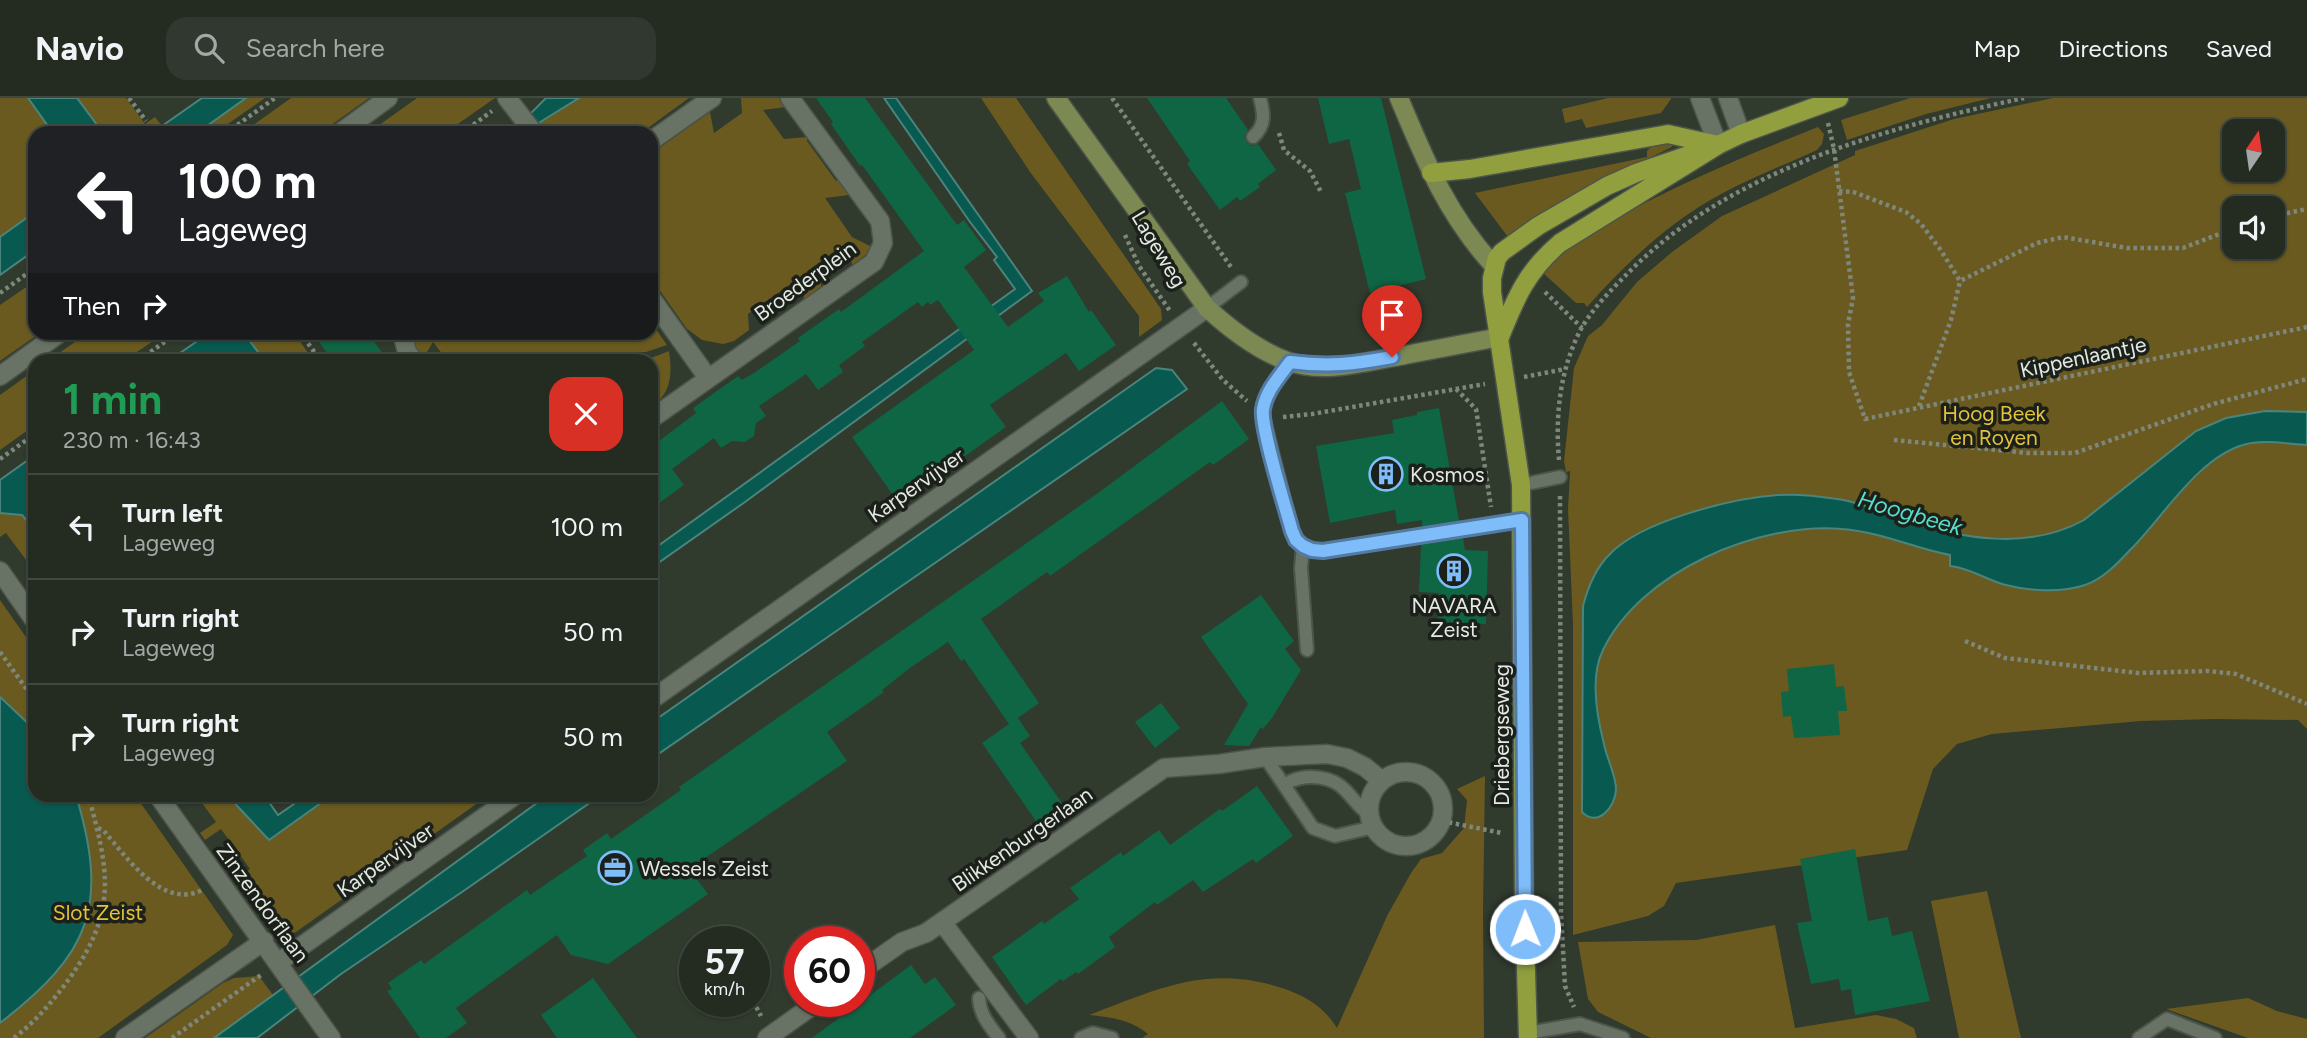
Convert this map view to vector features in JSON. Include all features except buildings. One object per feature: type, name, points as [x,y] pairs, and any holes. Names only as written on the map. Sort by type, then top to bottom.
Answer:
[{"type":"main road","name":"Lageweg","points":[[1056,98],[1207,308],[1226,326],[1261,349],[1290,362],[1317,366],[1347,365],[1500,337]]},
{"type":"main road","points":[[1399,98],[1431,173],[1460,222],[1494,265],[1503,252],[1538,226],[1607,186],[1636,173],[1718,145]]},
{"type":"main road","points":[[1500,337],[1523,283],[1540,260],[1560,243],[1718,145],[1839,98]]},
{"type":"main road","points":[[1431,173],[1470,169],[1668,134],[1718,145]]},
{"type":"main road","name":"Driebergseweg","points":[[1494,265],[1492,292],[1521,485],[1524,903],[1528,1035]]},
{"type":"street","points":[[350,126],[388,98]]},
{"type":"street","points":[[658,136],[712,98]]},
{"type":"street","name":"Broederplein","points":[[658,414],[874,262],[883,243],[880,221],[790,98]]},
{"type":"street","points":[[1700,98],[1718,145]]},
{"type":"street","points":[[1728,98],[1741,134]]},
{"type":"street","points":[[511,104],[528,126]]},
{"type":"street","points":[[658,308],[708,378]]},
{"type":"street","name":"Karpervijver","points":[[658,695],[1207,308]]},
{"type":"street","points":[[30,354],[50,340]]},
{"type":"street","points":[[0,376],[28,356]]},
{"type":"street","points":[[0,572],[28,611]]},
{"type":"street","name":"Blikkenburgerlaan","points":[[875,961],[902,942],[926,933],[1164,768],[1265,757],[1327,754],[1347,758],[1365,767],[1382,781]]},
{"type":"street","points":[[1416,773],[1427,778],[1442,797],[1442,821],[1436,832],[1416,845],[1392,843],[1381,836],[1372,821],[1370,803],[1374,791],[1382,781],[1392,775],[1416,773]]},
{"type":"street","name":"Zinzendorflaan","points":[[163,802],[331,1038]]},
{"type":"street","name":"Karpervijver","points":[[282,966],[506,802]]},
{"type":"street","points":[[942,922],[1029,1038]]},
{"type":"street","points":[[125,1038],[264,941]]},
{"type":"street","points":[[767,1038],[797,1017]]},
{"type":"lane","points":[[1253,137],[1263,123],[1264,113],[1260,98]]},
{"type":"lane","points":[[1207,308],[1241,282]]},
{"type":"lane","points":[[1290,362],[1269,391],[1262,412],[1292,531],[1303,546],[1323,551],[1522,520]]},
{"type":"lane","points":[[1521,485],[1560,477]]},
{"type":"lane","points":[[1303,546],[1301,568],[1307,650]]},
{"type":"lane","points":[[1265,757],[1312,828],[1335,836],[1372,821],[1336,783],[1312,777],[1300,777],[1291,781]]},
{"type":"lane","points":[[979,998],[979,1008],[984,1019],[999,1038]]},
{"type":"lane","points":[[2139,1038],[2167,1019],[2216,1038]]},
{"type":"lane","points":[[1528,1035],[1580,1024],[1623,1038]]},
{"type":"lane","points":[[1081,1038],[1093,1033],[1112,1038]]},
{"type":"path","points":[[129,98],[146,121]]},
{"type":"path","points":[[236,126],[275,98]]},
{"type":"path","points":[[1112,98],[1241,282]]},
{"type":"path","points":[[1580,1024],[1565,986],[1561,912],[1560,477],[1557,440],[1565,369],[1582,328],[1612,289],[1650,250],[1693,219],[1741,191],[1834,149],[1942,116],[2024,98]]},
{"type":"path","points":[[474,126],[511,104]]},
{"type":"path","points":[[1277,124],[1284,150],[1310,171],[1321,192]]},
{"type":"path","points":[[1834,149],[1839,191],[1853,192],[1906,212],[1927,232],[1960,281],[1951,320],[1919,407]]},
{"type":"path","name":"Kippenlaantje","points":[[1839,191],[1853,298],[1848,324],[1849,372],[1865,419],[2307,327]]},
{"type":"path","points":[[2285,214],[2307,209]]},
{"type":"path","points":[[1960,281],[2037,243],[2063,237],[2127,248],[2183,248],[2222,233]]},
{"type":"path","name":"Lageweg","points":[[1124,234],[1139,266],[1181,326],[1223,380],[1262,412],[1289,418],[1456,388],[1476,409],[1493,525]]},
{"type":"path","points":[[0,293],[28,273]]},
{"type":"path","points":[[148,354],[168,340]]},
{"type":"path","points":[[1894,440],[2028,453],[2075,453],[2213,404],[2307,379]]},
{"type":"path","points":[[0,459],[28,439]]},
{"type":"path","points":[[1965,641],[2005,658],[2138,673],[2208,671],[2236,674],[2307,704]]},
{"type":"path","points":[[0,652],[28,691]]},
{"type":"path","points":[[13,1038],[56,997],[94,940],[102,916],[106,887],[98,828],[90,802]]},
{"type":"path","name":"Driebergseweg","points":[[1502,820],[1502,847]]},
{"type":"path","points":[[1442,821],[1502,833]]},
{"type":"path","points":[[98,828],[104,831],[133,865],[159,887],[176,895],[193,895],[217,880]]},
{"type":"path","points":[[172,1038],[282,966]]},
{"type":"green space","points":[[0,98],[28,98],[48,126],[28,126],[28,217],[0,237]]},
{"type":"green space","points":[[77,98],[126,98],[145,124],[155,117],[162,126],[98,126]]},
{"type":"green space","points":[[246,98],[265,98],[225,126],[207,126]]},
{"type":"green space","points":[[291,98],[369,98],[330,126],[252,126]]},
{"type":"green space","points":[[417,98],[495,98],[455,126],[378,126]]},
{"type":"green space","points":[[579,98],[689,98],[651,126],[537,124]]},
{"type":"green space","points":[[741,98],[779,98],[786,107],[763,110],[784,139],[807,137],[807,141],[849,195],[825,198],[852,237],[872,247],[852,265],[849,241],[820,262],[821,287],[804,300],[802,276],[748,314],[749,330],[734,341],[723,344],[702,340],[687,329],[658,288],[658,149],[710,112],[714,133],[742,113]]},
{"type":"green space","points":[[981,98],[1016,98],[1161,309],[1162,320],[1139,337],[1139,316],[1030,172]]},
{"type":"green space","points":[[1608,98],[1671,99],[1661,113],[1586,128],[1582,119],[1565,123],[1562,109]]},
{"type":"green space","points":[[1910,98],[1991,98],[1926,114],[1847,140],[1841,120]]},
{"type":"green space","name":"Hoog Beek en Royen","points":[[2053,98],[2307,98],[2307,729],[2298,720],[2215,719],[2141,721],[1992,734],[1957,744],[1933,769],[1907,850],[1676,883],[1664,906],[1648,916],[1573,935],[1573,624],[1568,509],[1570,471],[1566,472],[1564,461],[1574,368],[1588,336],[1602,325],[1637,282],[1672,252],[1722,216],[1855,155],[1855,151],[1954,119]]},
{"type":"green space","points":[[1818,127],[1824,134],[1822,144],[1817,150],[1735,187],[1685,216],[1634,259],[1587,307],[1584,303],[1576,303],[1542,272],[1574,244],[1635,208],[1725,165]]},
{"type":"green space","points":[[1656,141],[1673,142],[1672,147],[1608,178],[1508,237],[1475,193],[1647,157],[1647,151]]},
{"type":"green space","points":[[28,286],[30,340],[0,361],[0,305]]},
{"type":"green space","points":[[658,332],[667,345],[636,354],[442,354],[433,342],[426,354],[418,354],[412,340],[658,340]]},
{"type":"green space","points":[[78,340],[155,340],[134,354],[58,354]]},
{"type":"green space","points":[[250,340],[299,340],[309,354],[260,354]]},
{"type":"green space","points":[[669,351],[670,380],[658,402],[658,355]]},
{"type":"green space","points":[[28,375],[28,430],[0,450],[0,395]]},
{"type":"green space","points":[[0,513],[22,515],[28,522],[28,563],[6,533],[0,537]]},
{"type":"green space","name":"Slot Zeist","points":[[0,600],[28,640],[28,802],[140,802],[233,935],[227,945],[98,1038],[0,1038]]},
{"type":"green space","points":[[1485,776],[1484,1038],[1142,1038],[1148,1034],[1135,1025],[1113,1018],[1089,1015],[1138,996],[1183,983],[1230,978],[1255,981],[1299,995],[1320,1008],[1337,1028],[1387,916],[1411,873],[1421,859],[1442,853],[1464,828],[1467,800],[1457,789]]},
{"type":"green space","points":[[201,802],[234,802],[269,840],[322,802],[479,802],[296,932],[286,935],[277,932],[239,877],[250,869],[221,829],[205,840],[200,833],[216,822]]},
{"type":"green space","points":[[1987,891],[2021,1038],[1959,1038],[1931,901]]},
{"type":"green space","points":[[1775,925],[1795,1028],[1876,1015],[1896,1019],[1914,1028],[1917,1038],[1651,1038],[1598,1012],[1588,999],[1578,942],[1696,940]]},
{"type":"green space","points":[[259,976],[273,995],[214,1038],[145,1038],[223,983],[234,978]]},
{"type":"green space","points":[[2248,998],[2277,1011],[2307,1019],[2307,1038],[2248,1038],[2166,1009]]},
{"type":"water","points":[[28,98],[77,98],[98,126],[48,126]]},
{"type":"water","points":[[202,98],[246,98],[207,126],[162,126]]},
{"type":"water","points":[[546,98],[579,98],[537,124],[530,114]]},
{"type":"water","points":[[884,98],[896,98],[1032,291],[658,563],[658,546],[1015,289],[994,260],[997,257]]},
{"type":"water","points":[[28,217],[28,255],[0,275],[0,237]]},
{"type":"water","points":[[199,340],[249,340],[260,354],[179,354]]},
{"type":"water","points":[[1156,368],[1172,370],[1187,389],[658,754],[658,718]]},
{"type":"water","points":[[2265,411],[2307,412],[2307,445],[2258,442],[2243,445],[2211,462],[2182,490],[2115,565],[2098,579],[2085,585],[2045,590],[2006,585],[1950,566],[1950,555],[1870,533],[1842,529],[1809,529],[1740,543],[1673,575],[1645,597],[1621,622],[1599,660],[1597,709],[1616,790],[1613,803],[1600,817],[1594,818],[1582,812],[1583,606],[1600,566],[1623,543],[1688,513],[1737,501],[1778,495],[1846,500],[1925,526],[1971,536],[2017,539],[2040,536],[2063,530],[2084,520],[2196,431],[2226,418]]},
{"type":"water","points":[[28,460],[28,522],[22,515],[0,513],[0,480]]},
{"type":"water","points":[[0,697],[28,723],[28,802],[78,802],[91,868],[90,897],[84,924],[73,949],[31,998],[0,1023]]},
{"type":"water","points":[[234,802],[269,802],[278,815],[297,802],[322,802],[269,840]]},
{"type":"water","points":[[538,802],[591,802],[341,974],[257,1038],[214,1038]]},
{"type":"place","name":"Kosmos","points":[[1386,474]]},
{"type":"place","name":"NAVARA Zeist","points":[[1454,571]]},
{"type":"place","name":"Wessels Zeist","points":[[615,868]]},
{"type":"route","points":[[1392,357],[1347,365],[1317,366],[1290,362],[1269,391],[1262,412],[1267,436],[1292,531],[1296,540],[1312,550],[1347,548],[1522,520],[1525,929]]},
{"type":"water label","name":"Hoogbeek","points":[[1910,513]]}]
